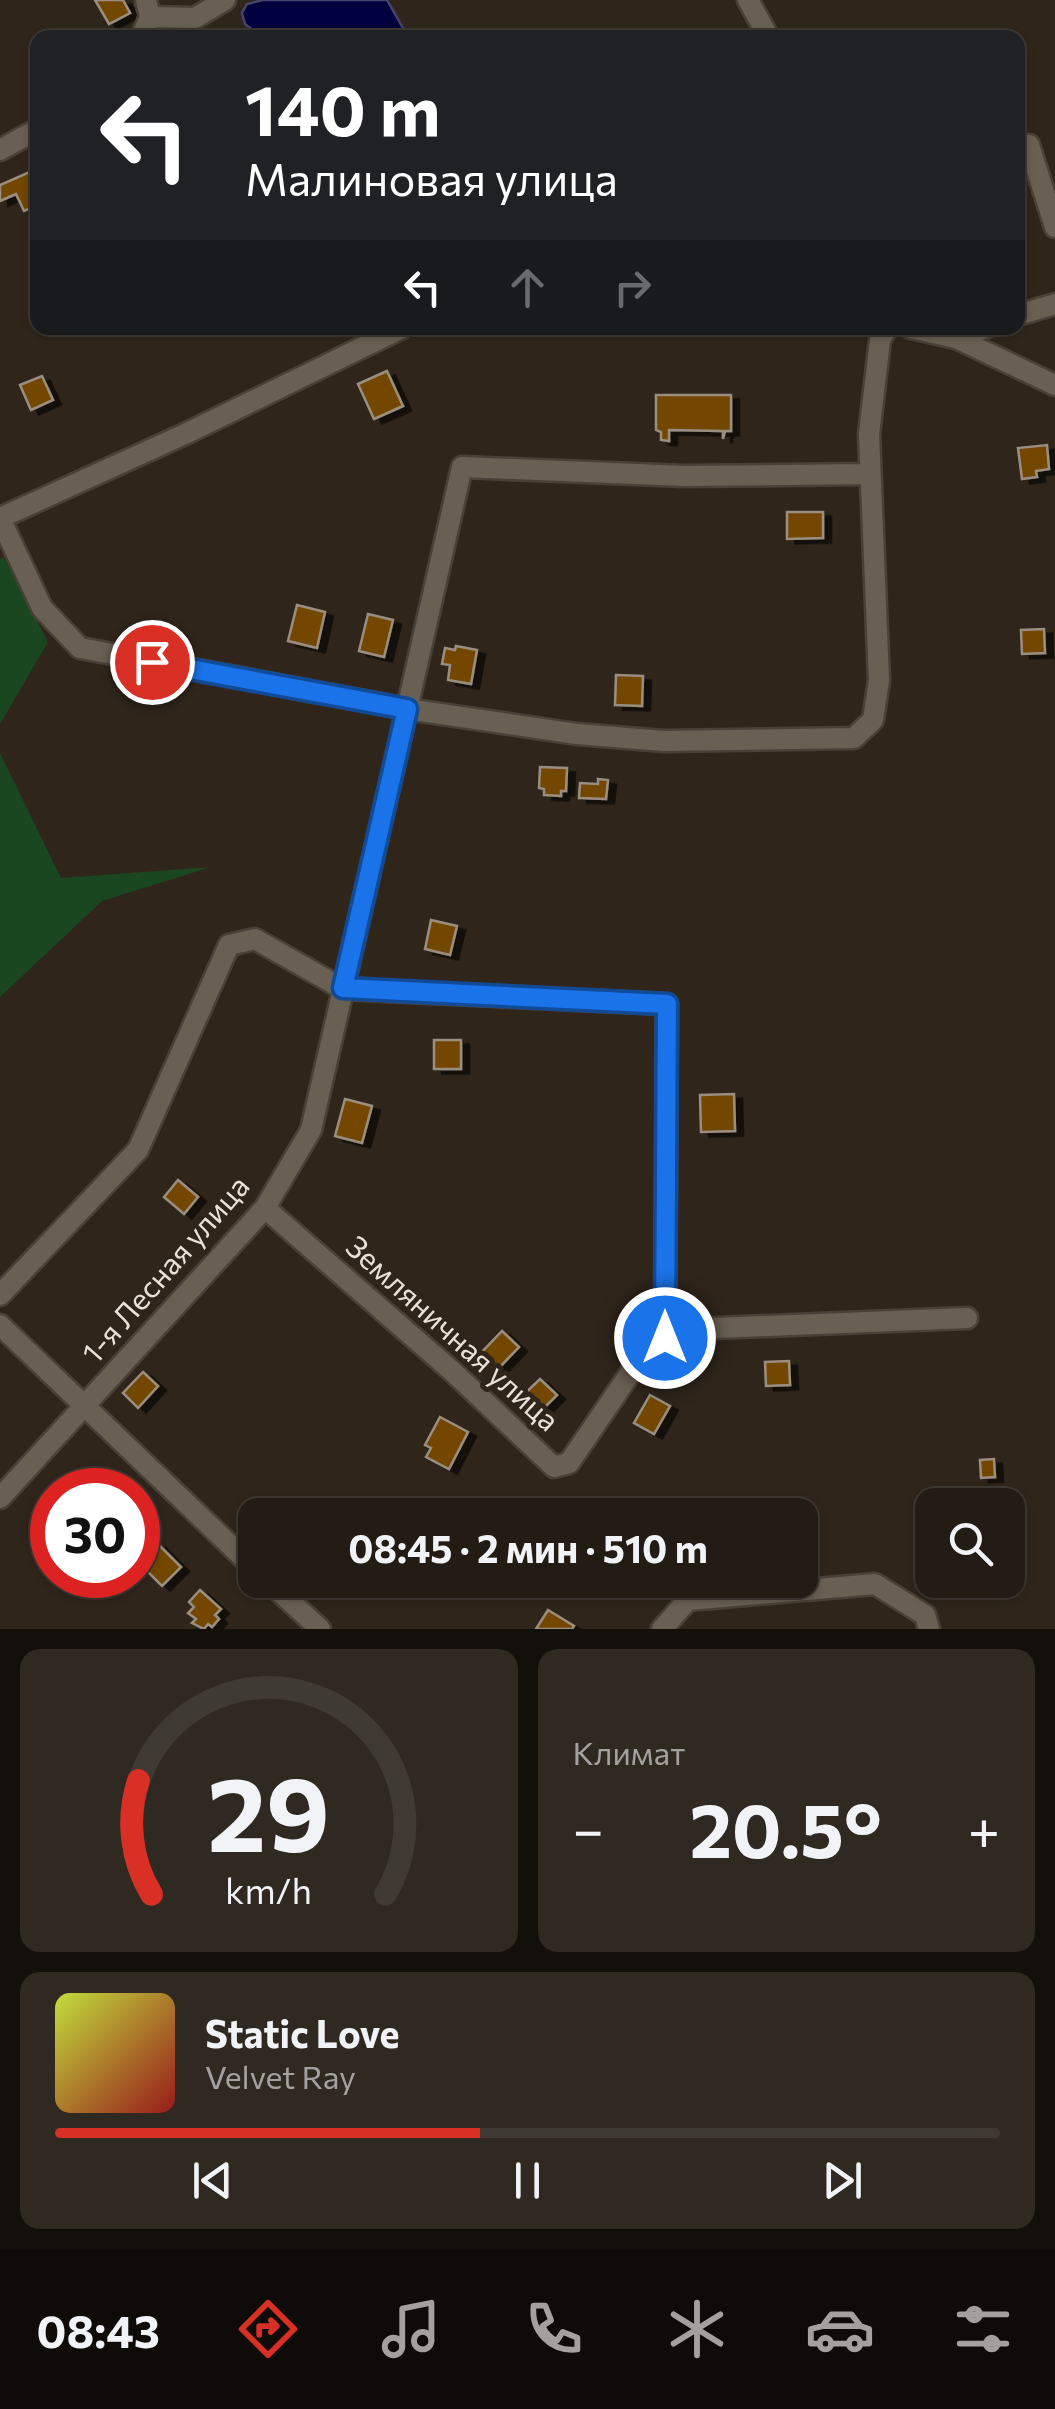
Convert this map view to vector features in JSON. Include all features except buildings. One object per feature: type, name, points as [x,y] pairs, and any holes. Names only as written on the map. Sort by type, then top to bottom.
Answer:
[{"type":"street","points":[[148,8],[195,18],[225,0]]},
{"type":"street","points":[[748,0],[765,30]]},
{"type":"street","points":[[0,150],[30,133]]},
{"type":"street","points":[[1025,147],[1029,145],[1055,227]]},
{"type":"street","points":[[1025,313],[1052,300]]},
{"type":"street","points":[[388,335],[185,434],[0,518],[42,608],[80,648],[407,709],[577,734],[664,741],[854,738],[873,720],[879,680],[869,434],[883,335]]},
{"type":"street","points":[[942,335],[1055,385]]},
{"type":"street","points":[[956,338],[964,335]]},
{"type":"street","name":"1-я Лесная улица","points":[[0,1498],[266,1208],[311,1130],[462,467],[684,476],[870,474]]},
{"type":"street","points":[[0,1295],[138,1150],[229,945],[255,939],[343,988],[667,1004],[665,1338],[715,1328],[967,1318]]},
{"type":"street","name":"Земляничная улица","points":[[266,1208],[452,1371],[554,1467],[568,1463],[646,1350],[665,1338]]},
{"type":"street","points":[[0,1325],[238,1553]]},
{"type":"street","points":[[662,1629],[688,1600],[875,1584],[925,1615],[929,1629]]},
{"type":"street","points":[[286,1598],[320,1629]]},
{"type":"green space","points":[[4,557],[48,642],[0,724],[0,559]]},
{"type":"green space","points":[[0,753],[61,878],[211,867],[102,901],[0,997]]},
{"type":"shaded area","points":[[263,0],[387,0],[404,30],[252,30],[245,24],[242,13],[247,4]]},
{"type":"route","points":[[152,662],[407,709],[343,988],[667,1004],[665,1338]]}]
